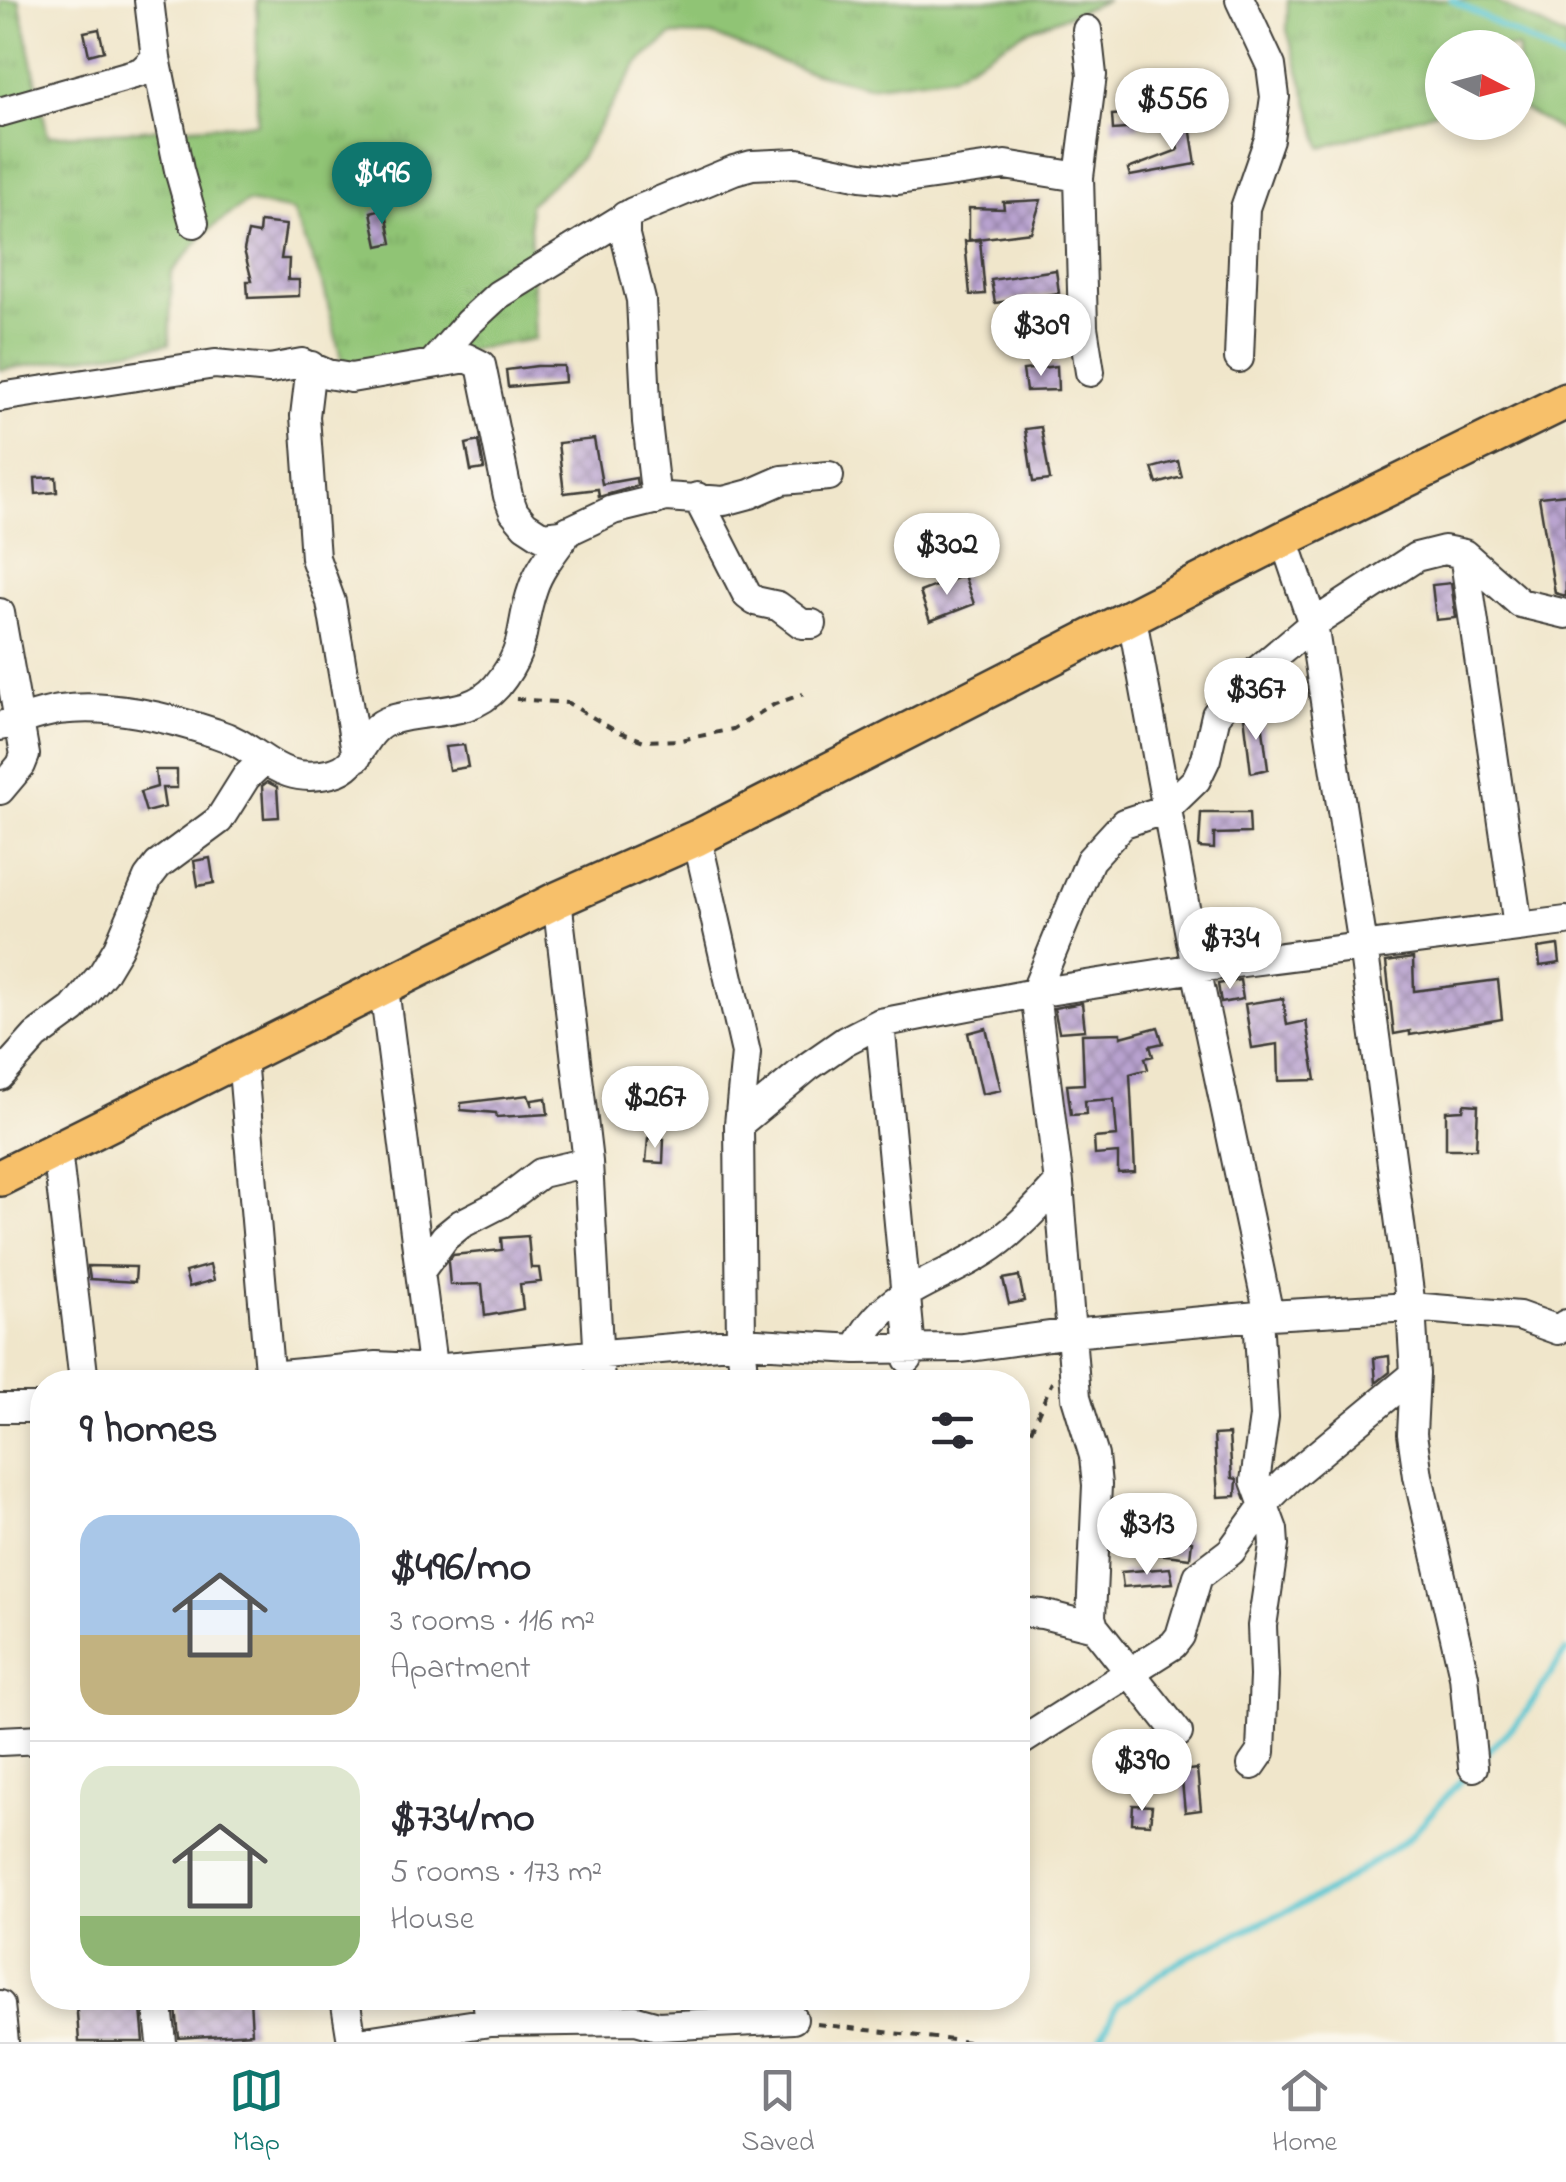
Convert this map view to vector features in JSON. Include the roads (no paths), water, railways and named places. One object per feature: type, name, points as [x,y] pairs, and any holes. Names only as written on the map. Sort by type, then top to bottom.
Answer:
[{"type":"main road","points":[[0,1178],[558,900],[697,838],[1284,539],[1566,401]]},
{"type":"street","points":[[149,0],[156,58],[194,223]]},
{"type":"street","points":[[1239,358],[1245,208],[1268,139],[1275,97],[1270,66],[1240,0]]},
{"type":"street","points":[[1087,30],[1091,90],[1079,177],[1083,328],[1090,372]]},
{"type":"street","points":[[0,112],[141,72],[156,58]]},
{"type":"street","points":[[433,362],[498,295],[625,216],[752,165],[797,163],[898,180],[1005,165],[1079,177]]},
{"type":"street","points":[[625,216],[625,235],[642,300],[647,422],[656,500]]},
{"type":"street","points":[[0,397],[215,364],[270,369],[290,364],[310,366],[351,378],[468,358],[480,365],[508,496],[525,525],[533,550],[534,585],[520,650],[493,690],[458,710],[379,724],[350,766],[336,773],[298,777],[262,762],[218,733],[112,709],[60,710],[9,724]]},
{"type":"street","points":[[310,366],[305,416],[315,558],[330,602],[357,757]]},
{"type":"street","points":[[525,525],[550,538],[613,510],[656,500],[724,500],[782,480],[829,476]]},
{"type":"street","points":[[698,497],[747,595],[778,606],[802,624],[812,624]]},
{"type":"street","points":[[534,585],[568,530]]},
{"type":"street","points":[[1284,539],[1313,624],[1363,946],[1412,1306],[1412,1434],[1464,1676],[1473,1767]]},
{"type":"street","points":[[1178,1733],[1094,1627],[1090,1604],[1096,1470],[1076,1397],[1059,1182],[1036,992],[1090,860],[1124,823],[1166,809],[1196,780],[1206,759],[1216,715],[1238,686],[1313,624],[1416,557],[1444,550],[1464,554],[1520,603],[1566,614]]},
{"type":"street","points":[[1464,554],[1518,926]]},
{"type":"street","points":[[0,614],[9,724],[25,755],[0,790]]},
{"type":"street","points":[[1132,618],[1263,1316],[1264,1417],[1255,1481],[1273,1530],[1274,1545],[1262,1626],[1260,1752],[1252,1764]]},
{"type":"street","points":[[0,1076],[36,1036],[73,1009],[103,973],[148,878],[158,865],[218,820],[246,777],[262,762]]},
{"type":"street","points":[[697,838],[746,1053],[739,1124],[744,1370]]},
{"type":"street","points":[[558,900],[588,1162],[599,1370]]},
{"type":"street","points":[[739,1124],[809,1066],[880,1023],[1036,992],[1196,968],[1566,921]]},
{"type":"street","points":[[384,988],[432,1370]]},
{"type":"street","points":[[880,1023],[909,1354]]},
{"type":"street","points":[[242,1058],[269,1370]]},
{"type":"street","points":[[57,1150],[83,1370]]},
{"type":"street","points":[[420,1270],[460,1224],[500,1204],[541,1174],[588,1162]]},
{"type":"street","points":[[856,1349],[875,1318],[905,1292],[985,1252],[1012,1232],[1059,1182]]},
{"type":"street","points":[[478,1370],[598,1354],[741,1342],[909,1354],[1263,1316],[1412,1306],[1519,1316],[1563,1334]]},
{"type":"street","points":[[344,1370],[377,1366],[399,1370]]},
{"type":"street","points":[[1030,1735],[1172,1645],[1180,1636],[1198,1576],[1232,1551],[1264,1506],[1322,1449],[1415,1374]]},
{"type":"street","points":[[0,1408],[30,1408]]},
{"type":"street","points":[[1030,1613],[1092,1582]]},
{"type":"street","points":[[1030,1613],[1094,1627]]},
{"type":"street","points":[[0,1741],[30,1740]]},
{"type":"street","points":[[0,2005],[4,2042]]},
{"type":"street","points":[[158,2010],[162,2042]]},
{"type":"street","points":[[348,2010],[356,2042],[488,2010],[658,2026],[794,2020]]},
{"type":"waterway","points":[[1452,0],[1566,61]]},
{"type":"waterway","points":[[1481,1758],[1523,1716],[1566,1651]]},
{"type":"waterway","points":[[1099,2042],[1118,2004],[1177,1962],[1331,1890],[1409,1838],[1469,1771]]}]
